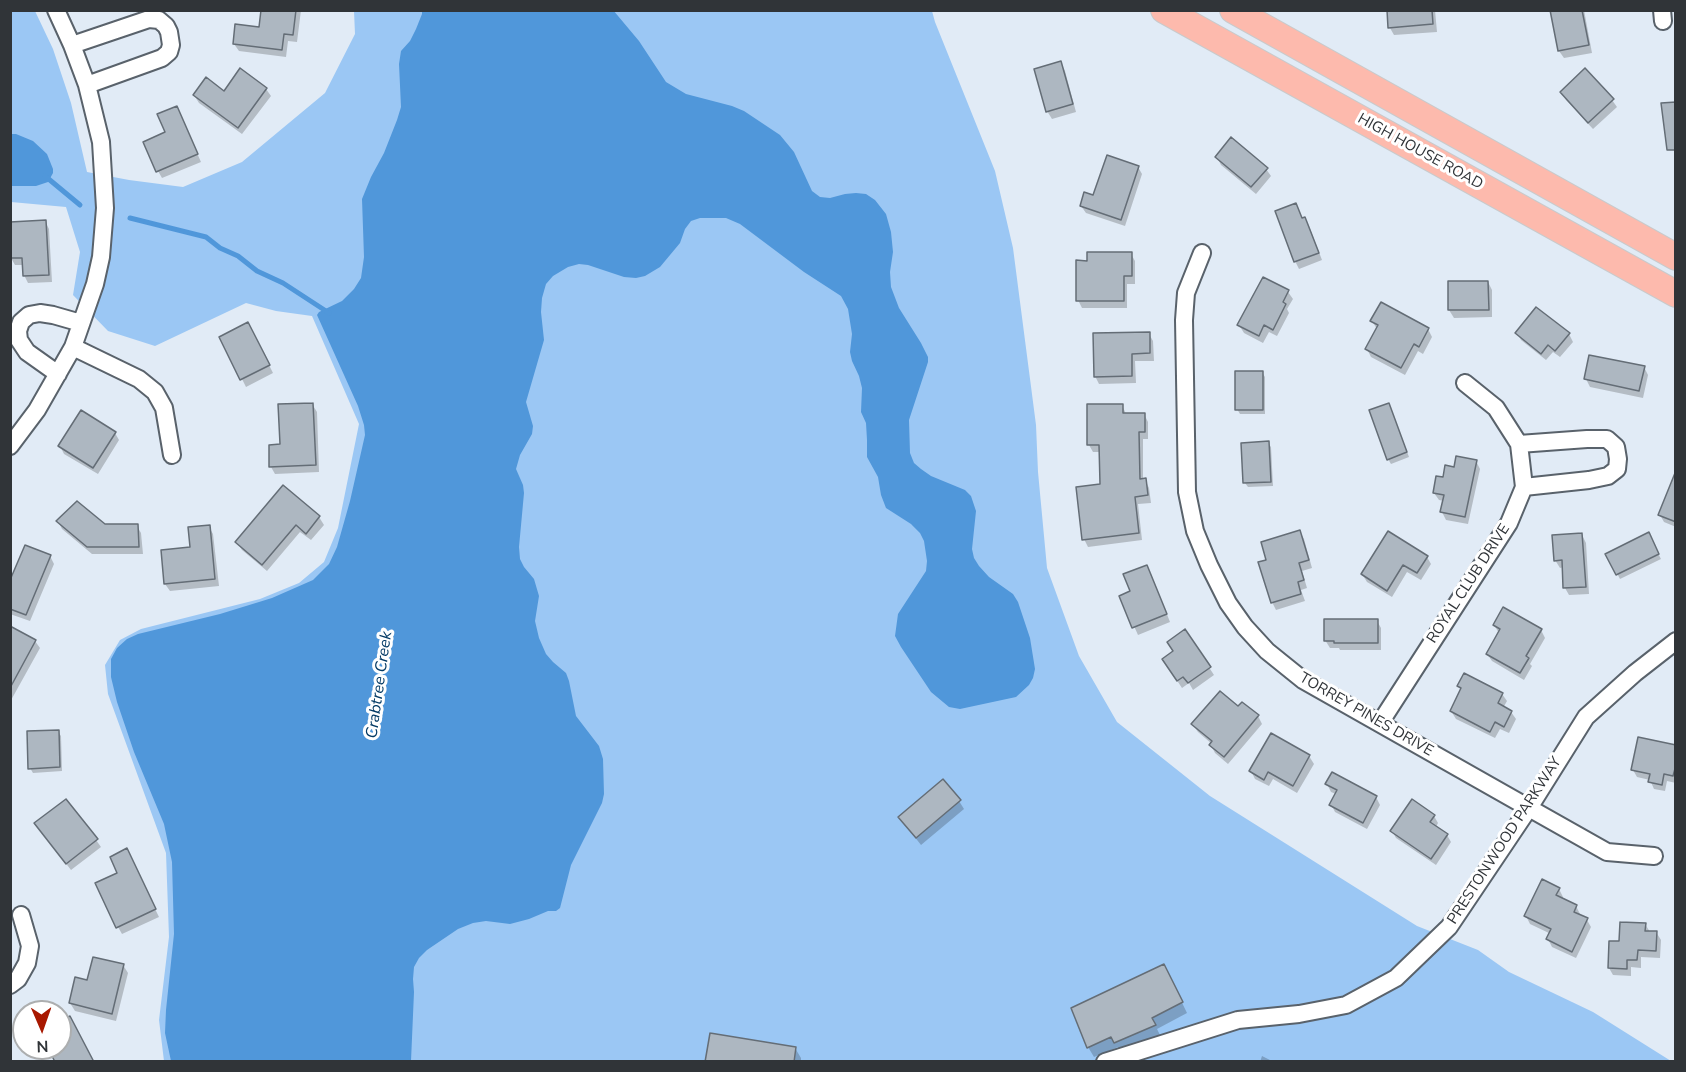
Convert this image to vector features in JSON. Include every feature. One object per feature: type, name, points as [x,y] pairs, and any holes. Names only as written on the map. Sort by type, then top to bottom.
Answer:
[{"type":"main road","name":"HIGH HOUSE ROAD","points":[[1164,10],[1676,294]]},
{"type":"main road","points":[[1233,10],[1676,257]]},
{"type":"street","points":[[10,446],[37,410],[73,347],[95,284],[101,257],[104,216],[101,142],[87,85],[56,10]]},
{"type":"street","points":[[72,45],[149,19],[159,20],[169,32],[171,45],[169,52],[162,58],[87,85]]},
{"type":"street","name":"TORREY PINES DRIVE","points":[[1202,253],[1186,293],[1184,320],[1187,492],[1195,531],[1228,603],[1245,627],[1266,651],[1303,680],[1607,852],[1654,856]]},
{"type":"street","points":[[58,374],[27,352],[19,340],[18,331],[21,322],[29,315],[40,313],[81,323]]},
{"type":"street","points":[[73,347],[129,374],[155,392],[164,408],[172,455]]},
{"type":"street","name":"ROYAL CLUB DRIVE","points":[[1380,723],[1509,523],[1524,487],[1519,444],[1496,408],[1466,382]]},
{"type":"street","points":[[1519,444],[1607,439],[1616,447],[1618,459],[1617,469],[1608,476],[1524,487]]},
{"type":"street","name":"PRESTONWOOD PARKWAY","points":[[1105,1062],[1238,1020],[1299,1014],[1346,1005],[1396,978],[1449,927],[1529,808],[1586,717],[1635,672],[1676,641]]},
{"type":"street","points":[[10,985],[18,979],[27,963],[30,946],[21,915]]},
{"type":"shaded area","points":[[10,11],[35,11],[53,49],[71,103],[87,172],[183,187],[242,162],[325,93],[355,34],[354,11],[932,11],[995,171],[1013,248],[1036,425],[1047,568],[1079,656],[1117,722],[1210,796],[1417,926],[1478,950],[1509,972],[1593,1012],[1671,1061],[164,1061],[159,1020],[169,937],[166,853],[108,694],[105,665],[120,640],[141,629],[260,599],[299,583],[324,562],[338,528],[359,424],[312,316],[276,311],[246,303],[155,346],[108,331],[73,295],[80,252],[66,207],[11,202]]},
{"type":"water","name":"Crabtree Creek","points":[[613,10],[639,41],[666,82],[686,94],[744,111],[780,135],[794,152],[812,191],[820,197],[866,194],[875,200],[886,214],[893,252],[890,272],[891,287],[899,308],[928,357],[909,420],[910,453],[914,463],[921,469],[931,476],[965,490],[971,496],[976,511],[972,549],[974,558],[989,577],[1013,594],[1018,602],[1030,638],[1035,669],[1033,678],[1016,697],[960,709],[949,707],[931,692],[895,636],[898,614],[926,571],[924,541],[911,524],[886,508],[878,477],[867,457],[866,423],[861,412],[862,388],[850,352],[852,334],[848,309],[841,296],[804,272],[740,224],[726,218],[700,218],[691,221],[680,243],[660,267],[645,276],[624,277],[588,265],[579,264],[568,267],[553,276],[546,284],[542,298],[544,340],[526,402],[533,426],[532,434],[520,455],[516,469],[524,493],[520,559],[534,579],[539,596],[535,621],[539,638],[546,654],[566,673],[576,716],[599,746],[603,759],[602,803],[571,865],[560,908],[510,924],[486,921],[473,923],[458,929],[419,958],[414,967],[413,979],[411,1061],[171,1061],[165,1033],[174,934],[172,862],[164,824],[134,752],[117,702],[111,677],[111,659],[117,648],[127,639],[138,634],[220,614],[272,598],[313,580],[329,564],[337,547],[350,501],[365,435],[358,406],[317,315],[342,301],[361,278],[364,257],[362,199],[397,120],[401,107],[399,64],[401,51],[410,41],[422,11]]},
{"type":"water","points":[[10,134],[33,141],[47,154],[53,169],[48,182],[36,186],[11,186]]},
{"type":"building","points":[[261,10],[296,10],[293,35],[284,34],[282,50],[233,44],[235,24],[259,27]]},
{"type":"building","points":[[1387,10],[1432,10],[1433,24],[1388,28]]},
{"type":"building","points":[[1550,10],[1582,10],[1589,45],[1558,51]]},
{"type":"building","points":[[1061,61],[1073,104],[1046,112],[1034,69]]},
{"type":"building","points":[[240,68],[267,88],[238,128],[193,95],[206,77],[224,91]]},
{"type":"building","points":[[1585,68],[1614,99],[1588,123],[1560,92]]},
{"type":"building","points":[[1676,102],[1676,150],[1667,150],[1661,103]]},
{"type":"building","points":[[177,106],[198,154],[156,172],[143,142],[165,132],[157,114]]},
{"type":"building","points":[[1231,137],[1268,168],[1251,187],[1215,157]]},
{"type":"building","points":[[1107,155],[1139,166],[1121,220],[1080,206],[1084,192],[1093,195]]},
{"type":"building","points":[[1296,203],[1302,218],[1305,217],[1319,253],[1294,262],[1275,211]]},
{"type":"building","points":[[46,220],[49,275],[23,276],[22,258],[10,258],[10,222]]},
{"type":"building","points":[[1087,252],[1132,252],[1132,276],[1124,276],[1124,301],[1076,301],[1076,260],[1087,261]]},
{"type":"building","points":[[1263,277],[1289,290],[1283,302],[1286,304],[1273,330],[1264,325],[1259,336],[1237,325]]},
{"type":"building","points":[[1448,281],[1488,281],[1489,310],[1448,310]]},
{"type":"building","points":[[1381,302],[1429,328],[1419,347],[1414,344],[1401,368],[1365,349],[1378,325],[1370,321]]},
{"type":"building","points":[[1536,307],[1570,333],[1555,351],[1548,345],[1541,354],[1515,333]]},
{"type":"building","points":[[248,322],[270,365],[240,380],[219,337]]},
{"type":"building","points":[[1150,332],[1150,353],[1132,354],[1132,376],[1094,377],[1093,333]]},
{"type":"building","points":[[1589,355],[1645,366],[1639,391],[1584,379]]},
{"type":"building","points":[[1235,371],[1263,371],[1263,410],[1235,410]]},
{"type":"building","points":[[313,403],[316,465],[269,467],[269,445],[280,444],[278,404]]},
{"type":"building","points":[[1389,403],[1407,452],[1387,460],[1369,410]]},
{"type":"building","points":[[1087,404],[1123,404],[1123,413],[1145,413],[1145,432],[1139,432],[1140,479],[1146,478],[1148,495],[1135,497],[1139,533],[1082,540],[1076,487],[1100,484],[1099,445],[1087,445]]},
{"type":"building","points":[[81,410],[116,432],[93,468],[58,446]]},
{"type":"building","points":[[1269,441],[1271,482],[1243,483],[1241,443]]},
{"type":"building","points":[[1456,456],[1477,460],[1465,517],[1440,512],[1444,495],[1433,493],[1436,476],[1443,477],[1445,465],[1454,467]]},
{"type":"building","points":[[1676,473],[1676,522],[1658,515]]},
{"type":"building","points":[[283,485],[320,516],[306,534],[296,525],[262,565],[235,542]]},
{"type":"building","points":[[77,501],[105,524],[138,524],[139,547],[87,547],[56,521]]},
{"type":"building","points":[[210,525],[215,579],[164,584],[161,550],[190,547],[188,527]]},
{"type":"building","points":[[1300,530],[1309,560],[1299,563],[1304,580],[1298,582],[1301,594],[1271,603],[1258,562],[1266,560],[1261,542]]},
{"type":"building","points":[[1388,531],[1428,556],[1417,573],[1403,565],[1387,591],[1361,574]]},
{"type":"building","points":[[1649,532],[1659,554],[1616,575],[1605,554]]},
{"type":"building","points":[[1582,533],[1586,587],[1563,588],[1562,560],[1554,561],[1552,535]]},
{"type":"building","points":[[25,545],[51,555],[26,615],[10,609],[10,580]]},
{"type":"building","points":[[1147,565],[1167,614],[1132,628],[1119,596],[1130,591],[1123,574]]},
{"type":"building","points":[[1503,607],[1542,629],[1526,656],[1529,658],[1520,673],[1486,654],[1500,629],[1493,625]]},
{"type":"building","points":[[1324,619],[1378,619],[1378,643],[1324,641]]},
{"type":"building","points":[[10,626],[36,640],[10,688]]},
{"type":"building","points":[[1185,629],[1211,667],[1188,683],[1183,677],[1177,681],[1162,659],[1173,651],[1167,642]]},
{"type":"building","points":[[1464,673],[1503,693],[1498,703],[1512,711],[1504,727],[1495,722],[1490,732],[1450,711],[1461,688],[1457,686]]},
{"type":"building","points":[[1220,691],[1238,706],[1242,702],[1259,715],[1224,757],[1209,745],[1212,741],[1191,724]]},
{"type":"building","points":[[59,730],[60,767],[28,769],[27,731]]},
{"type":"building","points":[[1271,733],[1310,755],[1293,786],[1268,772],[1264,780],[1249,771]]},
{"type":"building","points":[[1638,737],[1676,745],[1676,765],[1673,776],[1664,774],[1662,785],[1648,782],[1650,774],[1631,770]]},
{"type":"building","points":[[1332,772],[1377,796],[1363,823],[1329,805],[1337,790],[1325,784]]},
{"type":"building","points":[[943,779],[961,800],[916,838],[898,817]]},
{"type":"building","points":[[66,799],[98,839],[66,864],[34,823]]},
{"type":"building","points":[[1412,799],[1435,815],[1430,822],[1448,834],[1431,859],[1390,831]]},
{"type":"building","points":[[127,848],[156,909],[116,928],[95,883],[117,873],[110,857]]},
{"type":"building","points":[[1542,879],[1560,888],[1556,895],[1577,905],[1574,912],[1588,918],[1572,952],[1546,939],[1551,929],[1524,916]]},
{"type":"building","points":[[1620,922],[1646,923],[1645,931],[1657,931],[1656,951],[1638,950],[1637,960],[1627,960],[1627,969],[1608,968],[1609,941],[1619,941]]},
{"type":"building","points":[[93,957],[124,964],[112,1014],[72,1004],[72,1000],[70,1000],[75,977],[87,980]]},
{"type":"building","points":[[1164,964],[1183,1002],[1152,1018],[1156,1025],[1114,1043],[1111,1037],[1087,1048],[1071,1008]]},
{"type":"building","points":[[72,1020],[94,1062],[55,1062],[54,1060],[72,1060]]},
{"type":"building","points":[[710,1033],[796,1047],[794,1062],[705,1062]]},
{"type":"waterway","points":[[45,176],[80,205]]},
{"type":"waterway","points":[[130,218],[206,237],[220,248],[238,256],[257,271],[283,283],[329,313]]}]
